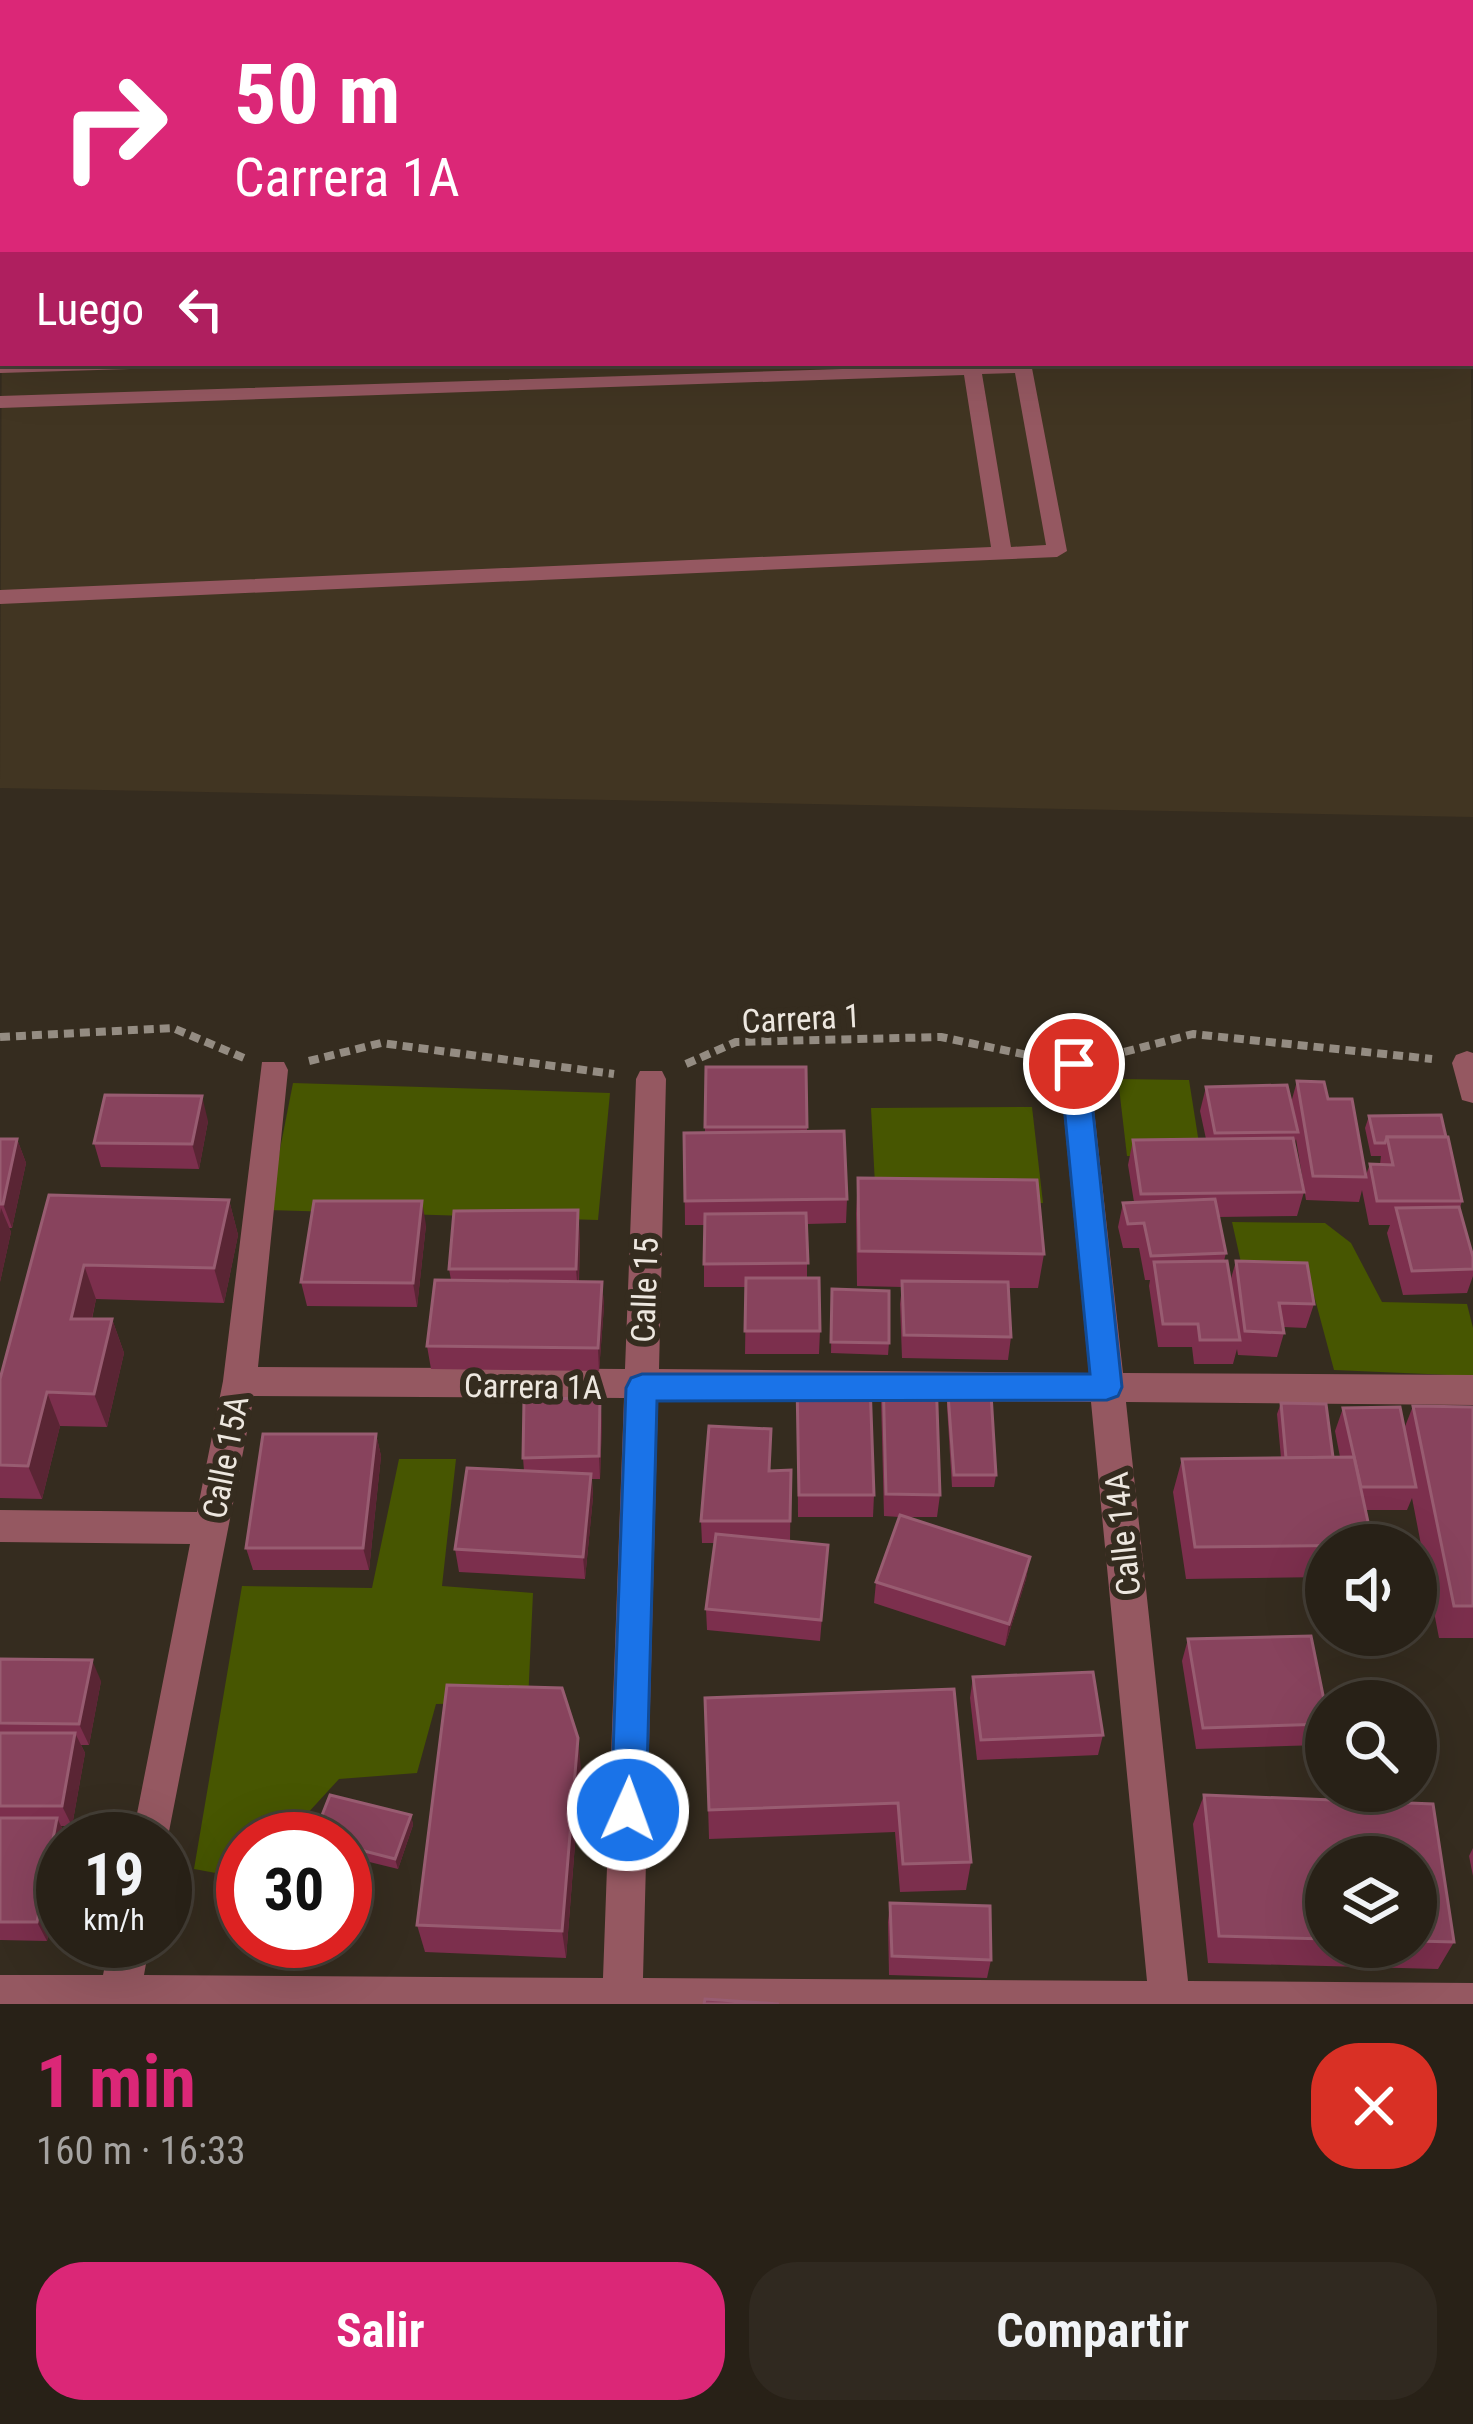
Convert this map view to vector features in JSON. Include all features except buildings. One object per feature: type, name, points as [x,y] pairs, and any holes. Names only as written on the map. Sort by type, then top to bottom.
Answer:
[{"type":"street","name":"Calle 14A","points":[[1074,1064],[1170,2002]]},
{"type":"street","name":"Calle 15A","points":[[156,1812],[240,1381],[273,1070]]},
{"type":"street","name":"Calle 15","points":[[622,2001],[651,1079]]},
{"type":"street","name":"Carrera 1A","points":[[240,1381],[642,1388],[1473,1390]]},
{"type":"street","points":[[0,1526],[212,1528]]},
{"type":"street","points":[[119,2000],[125,1968]]},
{"type":"street","points":[[0,1995],[119,2000],[1473,2003]]},
{"type":"lane","points":[[0,367],[32,366]]},
{"type":"lane","points":[[0,402],[972,366],[1002,554]]},
{"type":"lane","points":[[0,597],[1058,551],[1023,366]]},
{"type":"path","points":[[0,1037],[173,1028],[273,1070],[381,1043],[651,1079]]},
{"type":"path","name":"Carrera 1","points":[[651,1079],[736,1042],[941,1037],[1074,1064],[1193,1034],[1470,1077]]},
{"type":"shaded area","points":[[2,366],[1471,366],[1473,817],[0,788]]},
{"type":"green space","points":[[1118,1079],[1189,1080],[1201,1156],[1127,1156]]},
{"type":"green space","points":[[293,1083],[610,1093],[598,1220],[268,1210]]},
{"type":"green space","points":[[1032,1107],[1043,1203],[876,1204],[871,1108]]},
{"type":"green space","points":[[1232,1222],[1325,1223],[1351,1243],[1382,1302],[1467,1304],[1473,1328],[1473,1376],[1334,1370],[1308,1273],[1242,1267]]},
{"type":"green space","points":[[399,1459],[456,1459],[442,1586],[533,1593],[528,1702],[436,1704],[417,1773],[339,1779],[309,1812],[216,1812],[216,1873],[194,1869],[242,1586],[372,1588]]},
{"type":"route","points":[[628,1810],[642,1388],[1107,1387],[1074,1064]]}]
